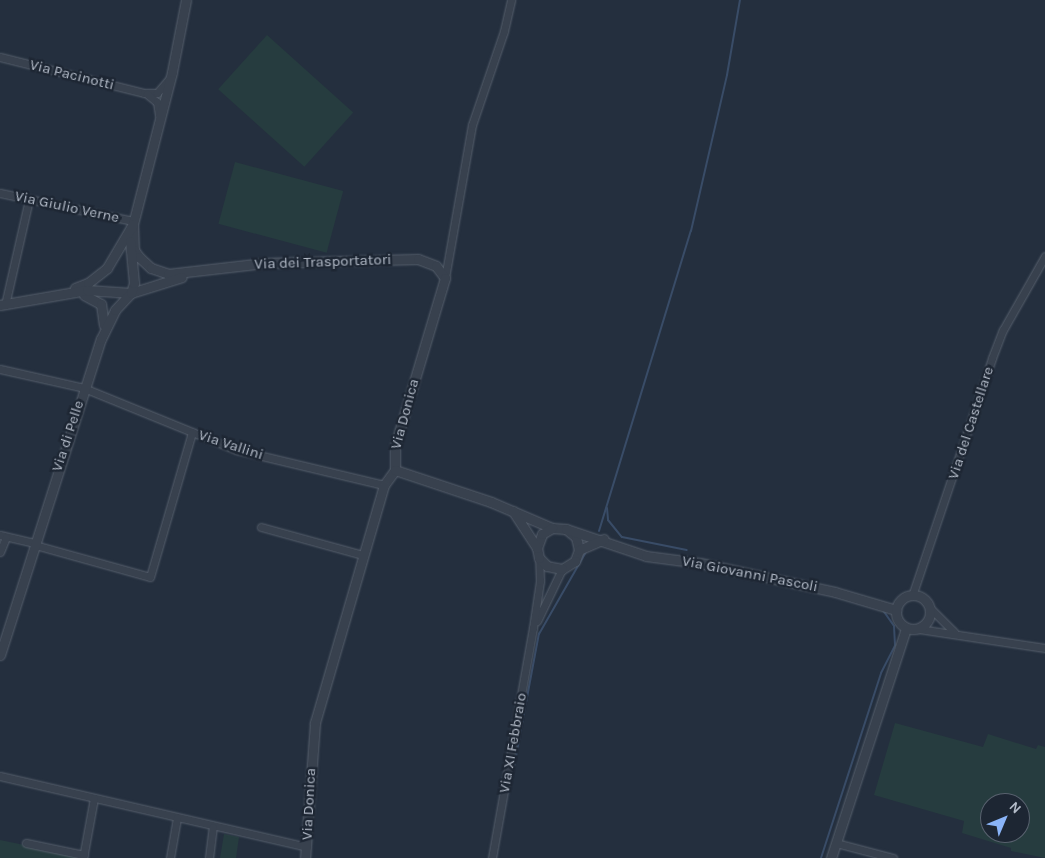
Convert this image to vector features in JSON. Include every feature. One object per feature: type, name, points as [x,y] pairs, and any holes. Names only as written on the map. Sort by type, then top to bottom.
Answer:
[{"type":"street","points":[[29,199],[2,305],[87,290],[131,293],[135,279],[129,249],[133,222],[172,72],[186,0]]},
{"type":"street","name":"Via Donica","points":[[306,858],[315,723],[384,485],[395,470],[395,446],[444,278],[472,125],[504,31],[511,0]]},
{"type":"street","name":"Via Pacinotti","points":[[0,57],[144,93]]},
{"type":"street","points":[[144,93],[161,90],[172,72]]},
{"type":"street","points":[[144,93],[158,104],[157,126]]},
{"type":"street","name":"Via Giulio Verne","points":[[0,193],[133,222]]},
{"type":"street","points":[[59,295],[98,277],[122,247],[133,222]]},
{"type":"street","name":"Via dei Trasportatori","points":[[133,222],[134,250],[147,265],[168,274],[264,263],[418,258],[436,266],[444,278]]},
{"type":"street","name":"Via del Castellare","points":[[896,610],[902,600],[912,596],[1003,330],[1045,256]]},
{"type":"street","name":"Via dei Trasportatori","points":[[131,293],[194,272]]},
{"type":"street","name":"Via di Pelle","points":[[0,655],[101,339],[115,310],[131,293]]},
{"type":"street","points":[[59,295],[82,294],[99,301],[105,311],[101,339]]},
{"type":"street","name":"Via Vallini","points":[[0,369],[84,388],[237,450],[384,485]]},
{"type":"street","points":[[0,552],[3,536],[150,577],[192,432]]},
{"type":"street","name":"Via Giovanni Pascoli","points":[[395,470],[513,511],[552,528],[566,528],[604,539],[646,556],[700,563],[826,590],[896,610]]},
{"type":"street","points":[[513,511],[537,548],[540,558],[547,566],[562,569],[575,561],[579,550],[576,537],[566,528]]},
{"type":"street","points":[[261,528],[363,555]]},
{"type":"street","points":[[537,548],[542,534],[552,528]]},
{"type":"street","points":[[579,550],[604,539]]},
{"type":"street","name":"Via XI Febbraio","points":[[492,858],[533,628],[540,581],[540,558]]},
{"type":"street","name":"Via XI Febbraio","points":[[533,628],[562,569]]},
{"type":"street","points":[[912,596],[922,598],[955,633]]},
{"type":"street","points":[[919,628],[928,620],[930,608]]},
{"type":"street","points":[[896,610],[899,622],[906,628],[955,633],[1045,648]]},
{"type":"street","points":[[831,858],[906,628]]},
{"type":"street","points":[[0,776],[213,827],[307,847]]},
{"type":"street","points":[[26,843],[84,856],[94,798]]},
{"type":"street","points":[[170,858],[176,818]]},
{"type":"street","points":[[209,858],[213,827]]},
{"type":"street","points":[[836,844],[893,858]]},
{"type":"green space","points":[[267,35],[353,113],[304,167],[218,89]]},
{"type":"green space","points":[[235,162],[343,191],[327,253],[218,224]]},
{"type":"green space","points":[[895,723],[983,747],[988,734],[1036,749],[1038,745],[1045,747],[1045,858],[1011,851],[1011,848],[995,843],[1030,843],[1030,793],[980,793],[980,839],[962,833],[964,821],[874,795]]},
{"type":"green space","points":[[224,834],[239,837],[236,858],[220,858]]},
{"type":"green space","points":[[0,840],[78,856],[77,858],[0,858]]},
{"type":"waterway","points":[[599,531],[691,231],[727,75],[740,0]]},
{"type":"waterway","points":[[607,508],[608,520],[622,537],[687,550]]},
{"type":"waterway","points":[[511,783],[539,634],[586,552]]},
{"type":"waterway","points":[[821,858],[881,673],[895,645],[894,626],[883,610]]}]
